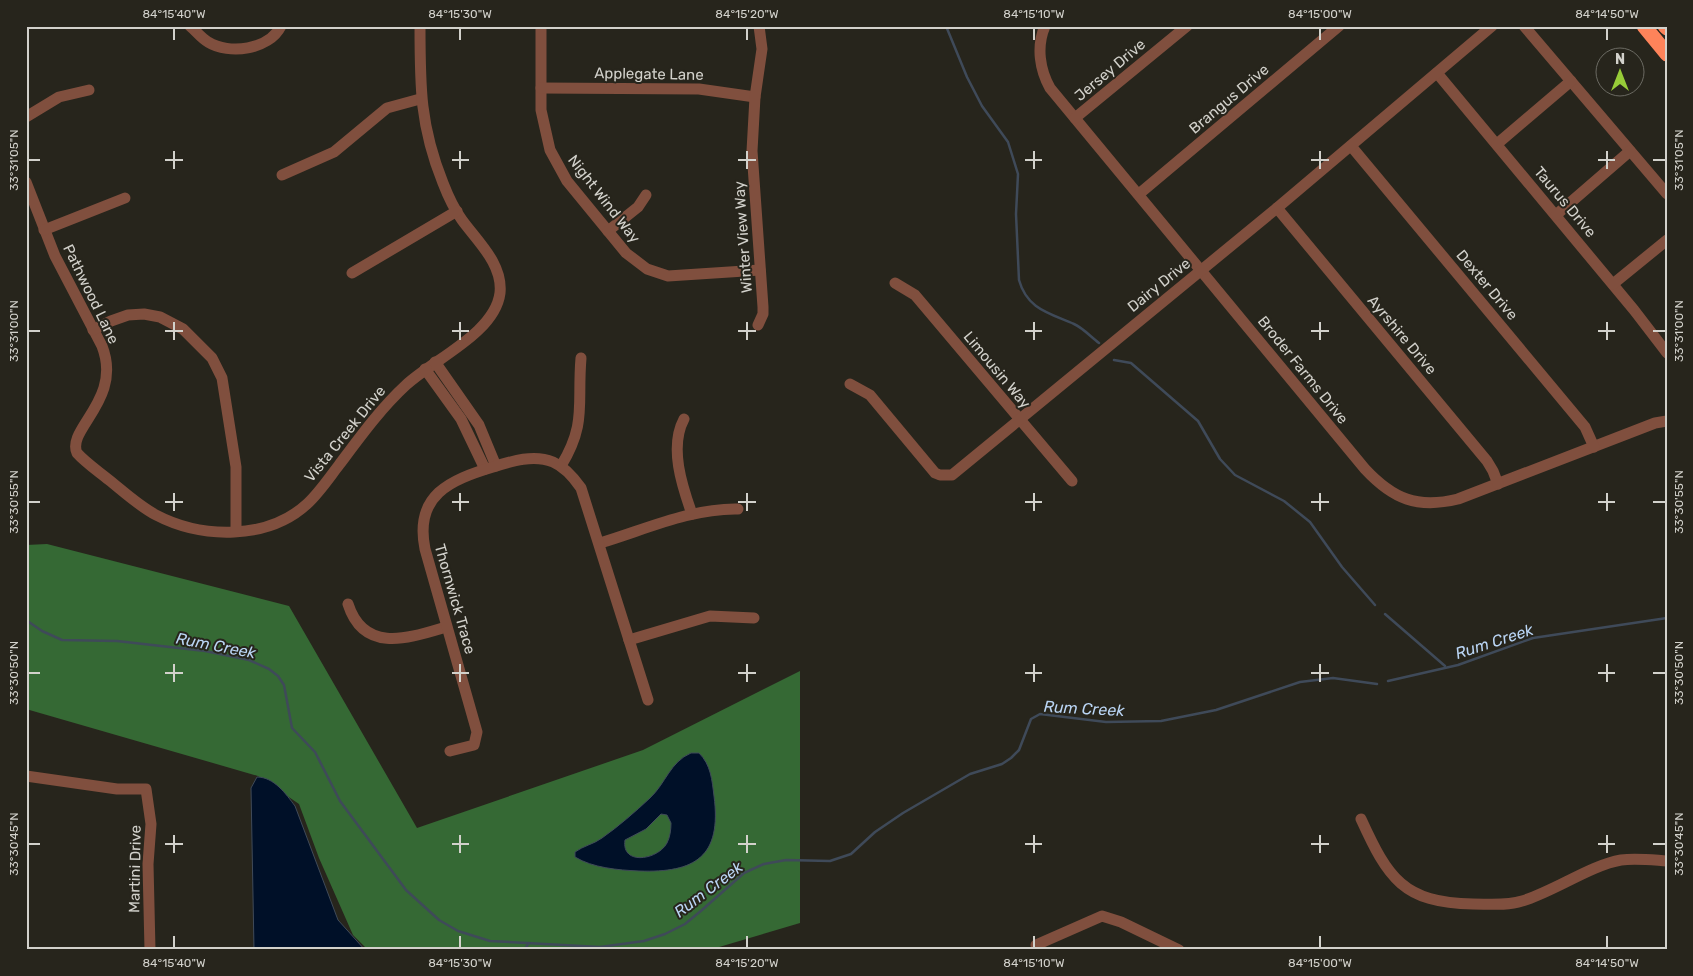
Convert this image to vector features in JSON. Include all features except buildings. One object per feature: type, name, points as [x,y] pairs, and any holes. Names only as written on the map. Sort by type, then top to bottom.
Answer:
[{"type":"highway","points":[[1644,26],[1667,54]]},
{"type":"street","points":[[190,26],[208,42],[232,50],[258,45],[280,26]]},
{"type":"street","name":"Vista Creek Drive","points":[[74,446],[79,456],[153,514],[192,528],[236,531],[270,526],[302,509],[317,494],[384,407],[425,370],[488,321],[495,312],[500,296],[497,268],[457,211],[443,183],[429,144],[420,99],[420,26]]},
{"type":"street","name":"Night Wind Way","points":[[541,26],[543,123],[555,161],[567,181],[632,259],[661,274],[682,276],[760,270]]},
{"type":"street","name":"Winter View Way","points":[[758,325],[763,314],[752,151],[755,97],[762,49],[760,26]]},
{"type":"street","name":"Broder Farms Drive","points":[[1045,26],[1040,55],[1044,78],[1050,88],[1380,485],[1411,501],[1436,503],[1458,499],[1656,423],[1667,421]]},
{"type":"street","name":"Jersey Drive","points":[[1075,118],[1187,26]]},
{"type":"street","name":"Brangus Drive","points":[[1139,194],[1339,26]]},
{"type":"street","name":"Dairy Drive","points":[[850,384],[870,395],[930,468],[940,475],[952,475],[1277,208],[1492,26]]},
{"type":"street","points":[[1524,26],[1667,194]]},
{"type":"street","name":"Taurus Drive","points":[[1437,73],[1613,284],[1667,353]]},
{"type":"street","points":[[1497,144],[1571,81]]},
{"type":"street","name":"Applegate Lane","points":[[541,88],[699,89],[755,97]]},
{"type":"street","points":[[26,117],[59,98],[89,90]]},
{"type":"street","points":[[282,175],[334,152],[387,108],[420,99]]},
{"type":"street","name":"Dexter Drive","points":[[1351,146],[1585,428],[1594,447]]},
{"type":"street","points":[[1556,215],[1630,151]]},
{"type":"street","name":"Pathwood Lane","points":[[26,182],[59,265],[105,357],[106,383],[102,397],[76,437],[74,446]]},
{"type":"street","points":[[608,232],[638,207],[646,195]]},
{"type":"street","points":[[44,230],[124,198]]},
{"type":"street","name":"Ayrshire Drive","points":[[1277,208],[1487,461],[1498,484]]},
{"type":"street","points":[[352,273],[457,211]]},
{"type":"street","points":[[1613,284],[1667,240]]},
{"type":"street","name":"Limousin Way","points":[[895,283],[915,294],[1072,481]]},
{"type":"street","points":[[93,330],[122,317],[138,314],[160,317],[183,330],[212,358],[222,378],[236,467],[236,531]]},
{"type":"street","points":[[581,358],[581,408],[578,434],[561,466],[583,492],[648,700]]},
{"type":"street","points":[[435,362],[466,415],[485,469]]},
{"type":"street","points":[[425,370],[485,438],[496,466]]},
{"type":"street","points":[[684,418],[678,438],[677,451],[685,494],[692,514]]},
{"type":"street","name":"Thornwick Trace","points":[[450,751],[474,745],[477,732],[425,549],[423,521],[434,498],[456,479],[496,466],[534,459],[553,462],[561,466]]},
{"type":"street","points":[[600,544],[692,514],[715,509],[738,509]]},
{"type":"street","points":[[348,604],[356,620],[366,630],[382,638],[405,639],[446,627]]},
{"type":"street","points":[[629,640],[710,616],[754,618]]},
{"type":"street","name":"Martini Drive","points":[[26,776],[117,789],[146,789],[151,824],[148,864],[150,950]]},
{"type":"street","points":[[1361,819],[1378,858],[1387,871],[1419,895],[1442,903],[1515,903],[1615,862],[1637,859],[1667,861]]},
{"type":"street","points":[[1036,945],[1102,916],[1121,922],[1179,950]]},
{"type":"green space","points":[[47,544],[289,606],[417,828],[643,750],[800,671],[800,923],[709,950],[368,950],[353,935],[319,858],[299,804],[258,776],[26,709],[26,545]]},
{"type":"water","points":[[691,753],[699,753],[703,758],[710,773],[714,796],[714,834],[709,847],[700,857],[689,864],[675,869],[639,871],[598,866],[575,857],[575,852],[602,838],[644,803],[655,792],[673,767]],"holes":[[[661,814],[667,815],[671,823],[671,831],[668,841],[662,849],[641,858],[629,854],[625,848],[625,840],[646,829]]]},
{"type":"water","points":[[257,777],[274,783],[295,806],[338,920],[365,950],[254,950],[251,788]]},
{"type":"waterway","points":[[946,26],[967,77],[982,106],[1008,142],[1018,174],[1016,214],[1019,280],[1023,290],[1027,298],[1040,309],[1084,330],[1099,343]]},
{"type":"waterway","points":[[1114,360],[1131,363],[1198,421],[1220,459],[1235,475],[1284,501],[1310,522],[1342,567],[1375,605]]},
{"type":"waterway","points":[[1385,614],[1445,666]]},
{"type":"waterway","name":"Rum Creek","points":[[1388,681],[1458,665],[1533,638],[1667,618]]},
{"type":"waterway","name":"Rum Creek","points":[[26,620],[42,631],[62,640],[117,641],[205,651],[249,660],[269,669],[278,676],[284,685],[292,728],[315,752],[340,801],[406,890],[439,920],[458,931],[490,941],[600,947],[644,941],[665,934],[685,924],[744,873],[764,864],[786,860],[830,861],[851,854],[875,832],[903,813],[970,774],[1002,764],[1011,758],[1019,750],[1031,719],[1040,714],[1106,722],[1161,721],[1216,710],[1300,682],[1333,678],[1377,684]]},
{"type":"waterway","points":[[524,950],[529,943]]}]
